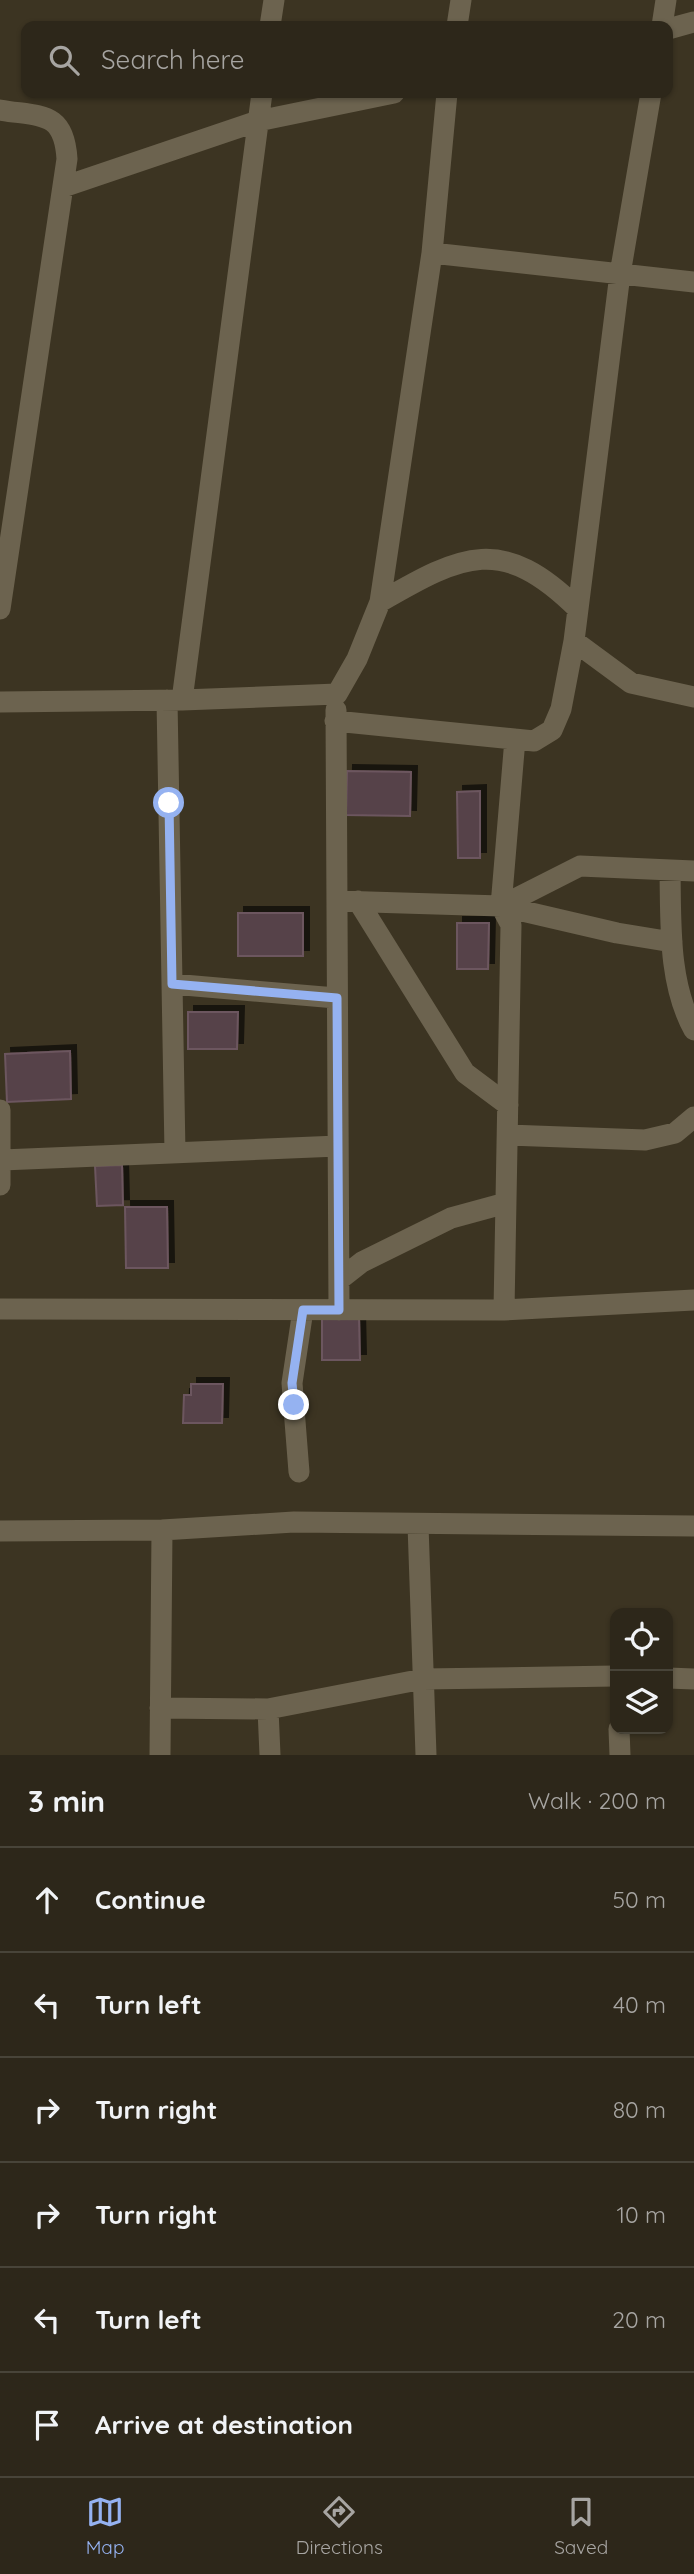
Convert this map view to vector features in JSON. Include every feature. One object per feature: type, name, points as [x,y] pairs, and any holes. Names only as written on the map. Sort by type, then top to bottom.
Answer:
[{"type":"street","points":[[271,21],[274,0]]},
{"type":"street","points":[[458,21],[461,0]]},
{"type":"street","points":[[663,21],[666,0]]},
{"type":"street","points":[[673,28],[694,22]]},
{"type":"street","points":[[176,1153],[172,984],[175,700],[261,98]]},
{"type":"street","points":[[63,187],[258,121],[370,98]]},
{"type":"street","points":[[339,1310],[337,998],[348,901],[335,721],[337,694],[357,659],[380,602],[432,253],[447,98]]},
{"type":"street","points":[[335,721],[534,741],[552,730],[561,709],[574,642],[620,274],[650,98]]},
{"type":"street","points":[[0,110],[51,119],[61,129],[67,159],[0,609]]},
{"type":"street","points":[[432,253],[694,282]]},
{"type":"street","points":[[380,602],[424,577],[465,560],[498,559],[527,569],[552,584],[578,609]]},
{"type":"street","points":[[574,642],[631,683],[694,697]]},
{"type":"street","points":[[0,702],[175,700],[337,694]]},
{"type":"street","points":[[504,1310],[511,925],[501,906],[515,739]]},
{"type":"street","points":[[501,906],[580,866],[694,872]]},
{"type":"street","points":[[670,871],[672,942],[679,988],[694,1030]]},
{"type":"street","points":[[348,901],[501,906],[617,933],[672,942]]},
{"type":"street","points":[[348,901],[465,1073],[508,1105]]},
{"type":"street","points":[[172,984],[337,998]]},
{"type":"street","points":[[0,1110],[0,1185]]},
{"type":"street","points":[[508,1135],[645,1140],[675,1133],[694,1116]]},
{"type":"street","points":[[2,1160],[338,1146]]},
{"type":"street","points":[[339,1280],[362,1262],[451,1218],[506,1203]]},
{"type":"street","points":[[0,1309],[504,1310],[694,1300]]},
{"type":"street","points":[[299,1472],[292,1383],[303,1310]]},
{"type":"street","points":[[0,1531],[162,1530],[294,1522],[694,1526]]},
{"type":"street","points":[[418,1525],[426,1755]]},
{"type":"street","points":[[160,1755],[162,1530]]},
{"type":"street","points":[[160,1708],[268,1709],[423,1679],[610,1676]]},
{"type":"street","points":[[673,1678],[694,1679]]},
{"type":"street","points":[[268,1709],[270,1755]]},
{"type":"street","points":[[619,1734],[620,1755]]},
{"type":"building","points":[[347,771],[411,772],[410,816],[346,815]]},
{"type":"building","points":[[480,791],[480,858],[458,858],[457,792]]},
{"type":"building","points":[[238,913],[303,913],[303,956],[238,956]]},
{"type":"building","points":[[457,923],[489,923],[488,969],[457,969]]},
{"type":"building","points":[[188,1012],[238,1012],[237,1049],[188,1049]]},
{"type":"building","points":[[70,1051],[71,1099],[7,1102],[5,1054]]},
{"type":"building","points":[[122,1165],[123,1205],[97,1206],[95,1166]]},
{"type":"building","points":[[125,1207],[167,1207],[168,1268],[126,1268]]},
{"type":"building","points":[[359,1318],[360,1360],[322,1360],[322,1319]]},
{"type":"building","points":[[191,1384],[223,1384],[222,1423],[183,1423],[184,1395],[191,1395]]},
{"type":"route","points":[[169,803],[172,984],[337,998],[339,1310],[303,1310],[292,1383],[294,1405]]}]
